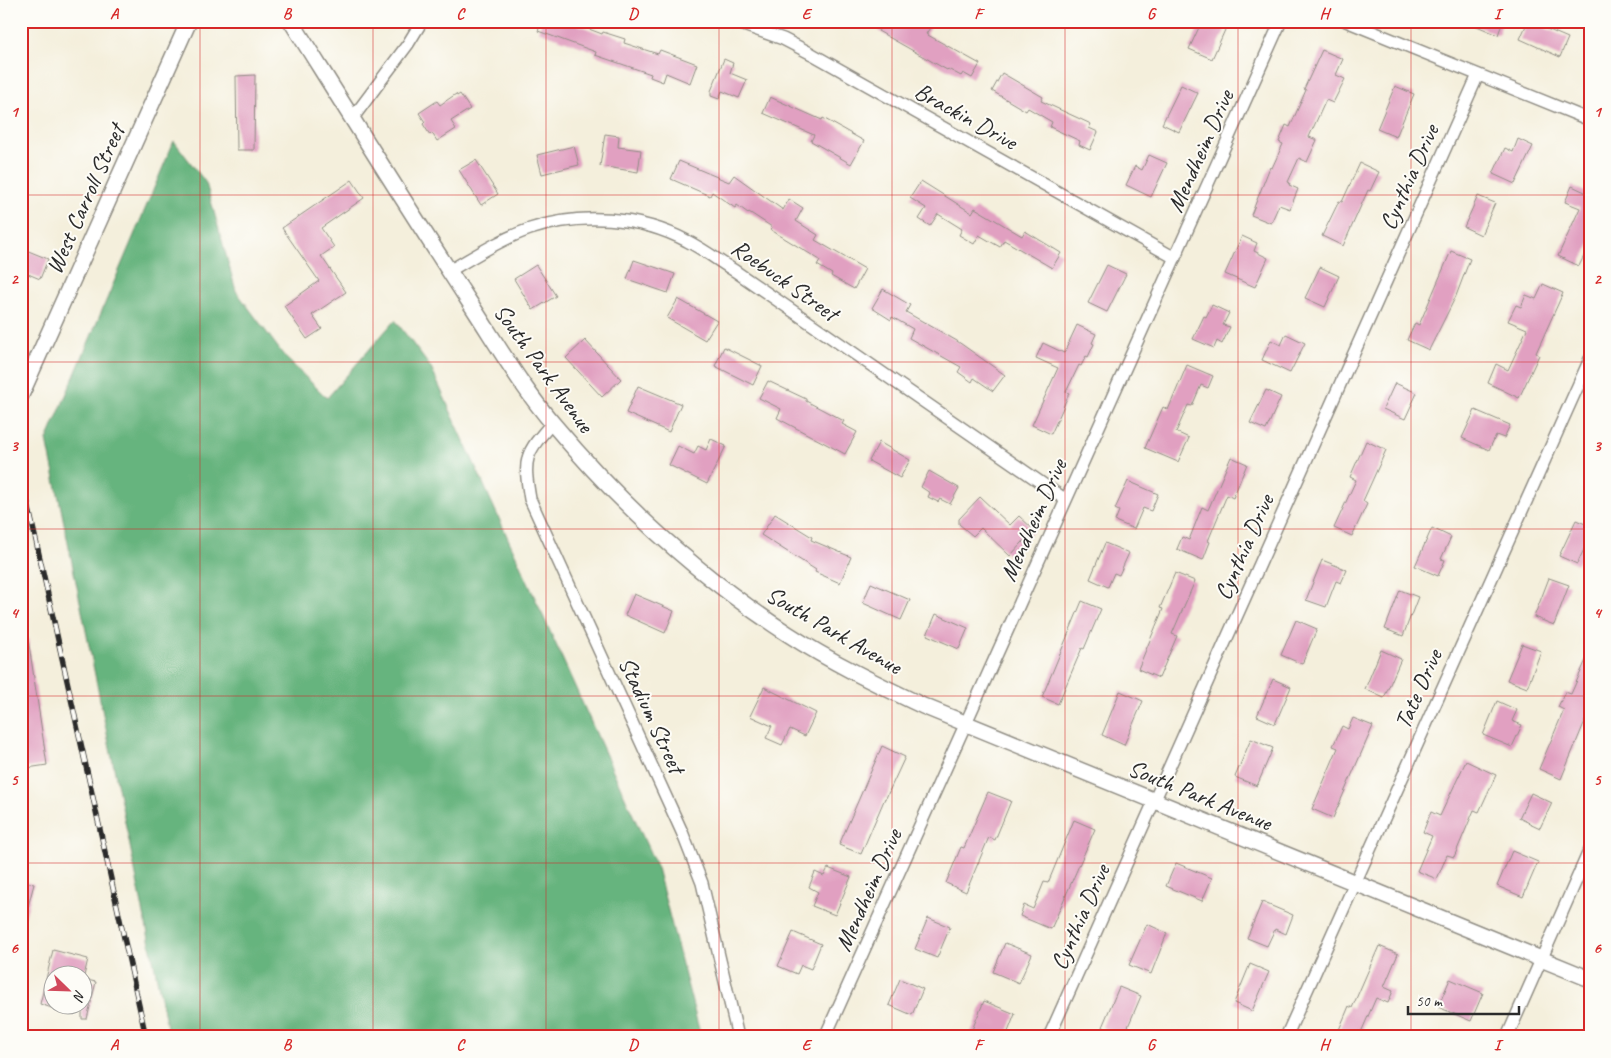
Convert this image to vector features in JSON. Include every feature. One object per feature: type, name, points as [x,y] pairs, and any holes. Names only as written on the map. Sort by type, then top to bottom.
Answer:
[{"type":"street","name":"West Carroll Street","points":[[21,395],[189,21]]},
{"type":"street","name":"South Park Avenue","points":[[291,21],[449,271],[521,380],[552,423],[591,467],[662,538],[735,597],[788,634],[844,667],[965,724],[1590,979]]},
{"type":"street","points":[[352,119],[408,44],[422,21]]},
{"type":"street","name":"Brackin Drive","points":[[732,21],[783,39],[812,54],[1175,258]]},
{"type":"street","name":"Mendheim Drive","points":[[825,1037],[1281,21]]},
{"type":"street","points":[[1346,21],[1590,120]]},
{"type":"street","name":"Cynthia Drive","points":[[1049,1037],[1478,75]]},
{"type":"street","name":"Roebuck Street","points":[[449,271],[501,241],[531,229],[560,222],[583,219],[616,220],[646,225],[666,232],[686,240],[735,271],[1066,500]]},
{"type":"street","name":"Tate Drive","points":[[1286,1037],[1590,359]]},
{"type":"street","name":"Stadium Street","points":[[552,423],[530,450],[527,459],[530,499],[682,832],[702,883],[738,1037]]},
{"type":"street","points":[[1507,1037],[1590,849]]},
{"type":"green space","points":[[174,141],[206,183],[236,291],[285,357],[327,398],[395,320],[431,368],[657,868],[701,1037],[169,1037],[47,440]]},
{"type":"building","points":[[542,21],[568,21],[602,34],[603,32],[625,39],[624,43],[658,54],[660,50],[697,64],[690,83],[666,73],[663,82],[650,77],[651,74],[595,55],[596,52],[538,31]]},
{"type":"building","points":[[884,21],[903,21],[912,26],[915,21],[922,21],[931,26],[926,34],[980,64],[972,78],[963,73],[961,76],[947,70],[878,31]]},
{"type":"building","points":[[1202,21],[1229,21],[1212,59],[1189,49]]},
{"type":"building","points":[[1465,21],[1503,21],[1498,35]]},
{"type":"building","points":[[1528,21],[1568,38],[1560,57],[1520,39]]},
{"type":"building","points":[[1322,50],[1343,59],[1336,75],[1345,79],[1333,103],[1326,100],[1309,137],[1317,140],[1307,162],[1299,158],[1288,182],[1290,183],[1289,185],[1298,189],[1290,209],[1279,205],[1271,223],[1251,215],[1270,167],[1272,168],[1283,144],[1279,142],[1286,125],[1290,127],[1306,90],[1304,89]]},
{"type":"building","points":[[724,59],[733,63],[730,73],[747,80],[739,98],[722,91],[719,99],[711,96],[711,91]]},
{"type":"building","points":[[1002,73],[1043,97],[1041,101],[1091,124],[1089,128],[1098,132],[1090,150],[1079,145],[1080,141],[1050,127],[1052,122],[1028,108],[1026,111],[992,91]]},
{"type":"building","points":[[255,75],[254,150],[237,150],[236,76]]},
{"type":"building","points":[[1181,85],[1198,93],[1179,132],[1162,124]]},
{"type":"building","points":[[1395,86],[1414,94],[1396,137],[1377,129]]},
{"type":"building","points":[[456,94],[457,96],[460,94],[470,109],[451,121],[456,129],[437,141],[432,133],[430,135],[419,113],[437,101],[440,105]]},
{"type":"building","points":[[770,97],[822,120],[823,118],[864,141],[851,164],[811,141],[814,135],[763,113]]},
{"type":"building","points":[[605,134],[619,136],[618,147],[641,150],[638,172],[600,166]]},
{"type":"building","points":[[1518,139],[1533,146],[1515,184],[1493,174],[1505,148],[1513,152]]},
{"type":"building","points":[[574,146],[579,165],[542,174],[537,155]]},
{"type":"building","points":[[1149,155],[1167,163],[1151,197],[1126,185],[1135,166],[1142,170]]},
{"type":"building","points":[[476,160],[498,194],[481,205],[459,170]]},
{"type":"building","points":[[679,161],[729,182],[734,175],[783,210],[789,199],[803,208],[796,221],[818,235],[815,240],[865,269],[854,289],[831,276],[832,274],[817,265],[820,260],[771,230],[772,227],[749,212],[737,205],[735,208],[712,192],[710,196],[671,179]]},
{"type":"building","points":[[1360,163],[1379,172],[1370,191],[1368,190],[1343,246],[1322,236],[1339,201],[1342,202]]},
{"type":"building","points":[[352,180],[364,198],[321,228],[334,247],[321,256],[346,292],[312,315],[322,329],[307,339],[284,306],[319,281],[282,228]]},
{"type":"building","points":[[921,181],[972,213],[975,208],[1022,236],[1025,231],[1061,253],[1052,268],[1004,240],[1000,247],[979,235],[974,244],[959,235],[962,229],[938,214],[930,226],[919,219],[926,208],[910,198]]},
{"type":"building","points":[[1572,186],[1587,193],[1590,188],[1590,244],[1579,266],[1558,256],[1580,208],[1565,202]]},
{"type":"building","points":[[1478,196],[1495,203],[1481,235],[1464,227]]},
{"type":"building","points":[[1242,236],[1257,243],[1254,251],[1268,258],[1255,287],[1225,274]]},
{"type":"building","points":[[26,250],[48,259],[40,279],[21,271],[21,262]]},
{"type":"building","points":[[1451,251],[1470,259],[1456,296],[1429,350],[1407,340],[1415,323],[1419,325]]},
{"type":"building","points":[[634,260],[675,274],[668,293],[627,279]]},
{"type":"building","points":[[536,265],[556,296],[533,310],[514,279]]},
{"type":"building","points":[[1107,265],[1126,274],[1107,312],[1088,303]]},
{"type":"building","points":[[1320,267],[1339,276],[1325,307],[1305,298]]},
{"type":"building","points":[[1543,284],[1563,293],[1536,353],[1539,355],[1519,398],[1488,383],[1496,364],[1508,370],[1527,329],[1508,321],[1516,305],[1521,307],[1526,295],[1536,299]]},
{"type":"building","points":[[883,289],[910,305],[906,312],[957,341],[1005,375],[993,391],[974,378],[972,382],[958,372],[961,367],[909,338],[913,329],[892,317],[891,320],[872,308]]},
{"type":"building","points":[[678,299],[717,321],[705,340],[667,318]]},
{"type":"building","points":[[1212,305],[1229,313],[1223,325],[1230,327],[1222,344],[1217,341],[1214,348],[1193,339],[1204,316],[1206,317]]},
{"type":"building","points":[[1077,325],[1096,334],[1092,343],[1094,344],[1088,357],[1086,356],[1081,366],[1079,365],[1066,392],[1069,393],[1051,434],[1032,425],[1058,368],[1036,358],[1043,343],[1064,353]]},
{"type":"building","points":[[1286,334],[1305,343],[1290,373],[1262,360],[1271,340],[1281,345]]},
{"type":"building","points":[[585,340],[621,379],[602,397],[566,358]]},
{"type":"building","points":[[724,347],[762,366],[753,385],[715,366]]},
{"type":"building","points":[[1187,365],[1213,376],[1208,388],[1201,385],[1192,406],[1188,405],[1176,432],[1189,438],[1178,462],[1145,448],[1163,407],[1168,410]]},
{"type":"building","points":[[768,381],[806,399],[806,401],[844,421],[842,424],[857,432],[845,454],[777,418],[781,409],[759,398]]},
{"type":"building","points":[[1395,383],[1417,393],[1405,419],[1383,409]]},
{"type":"building","points":[[638,386],[681,404],[669,432],[626,413]]},
{"type":"building","points":[[1266,390],[1281,397],[1266,430],[1250,423]]},
{"type":"building","points":[[1475,410],[1510,425],[1504,438],[1496,435],[1489,450],[1462,438]]},
{"type":"building","points":[[711,439],[726,446],[707,484],[669,465],[678,446],[694,454],[698,446],[706,450]]},
{"type":"building","points":[[1366,441],[1386,450],[1363,501],[1367,504],[1352,536],[1334,528],[1356,480],[1350,477]]},
{"type":"building","points":[[879,442],[910,460],[900,478],[869,461]]},
{"type":"building","points":[[1231,457],[1247,464],[1233,498],[1227,495],[1208,541],[1210,542],[1203,560],[1177,549],[1182,537],[1189,540],[1202,507],[1208,510]]},
{"type":"building","points":[[929,471],[959,488],[950,504],[940,499],[938,502],[928,497],[930,493],[921,487]]},
{"type":"building","points":[[1128,481],[1158,494],[1151,511],[1143,508],[1134,529],[1115,521],[1119,511],[1115,509]]},
{"type":"building","points":[[980,497],[1010,525],[1019,516],[1034,530],[1010,556],[981,528],[973,536],[959,524],[959,519]]},
{"type":"building","points":[[775,514],[812,537],[811,540],[851,557],[840,583],[815,572],[816,570],[761,535]]},
{"type":"building","points":[[1576,520],[1590,526],[1590,537],[1577,564],[1559,556]]},
{"type":"building","points":[[1432,528],[1451,537],[1441,559],[1445,560],[1438,576],[1415,566]]},
{"type":"building","points":[[1105,543],[1129,553],[1119,575],[1114,573],[1108,587],[1090,579]]},
{"type":"building","points":[[1322,560],[1347,570],[1341,583],[1336,581],[1326,607],[1306,600]]},
{"type":"building","points":[[1175,573],[1195,581],[1172,634],[1177,636],[1159,678],[1138,669],[1163,609],[1160,608]]},
{"type":"building","points":[[1549,578],[1569,585],[1554,625],[1534,617]]},
{"type":"building","points":[[871,583],[910,600],[901,620],[863,603]]},
{"type":"building","points":[[1400,590],[1418,597],[1403,636],[1385,629]]},
{"type":"building","points":[[634,594],[674,611],[665,633],[625,615]]},
{"type":"building","points":[[1082,601],[1101,609],[1058,704],[1042,697]]},
{"type":"building","points":[[936,614],[968,628],[959,649],[927,635]]},
{"type":"building","points":[[1296,620],[1317,629],[1302,664],[1281,655]]},
{"type":"building","points":[[28,638],[47,765],[21,769],[21,639]]},
{"type":"building","points":[[1522,644],[1541,651],[1527,688],[1507,680]]},
{"type":"building","points":[[1381,650],[1401,659],[1384,698],[1365,689]]},
{"type":"building","points":[[1590,651],[1590,709],[1561,779],[1539,769],[1564,710],[1558,707],[1565,692],[1571,694]]},
{"type":"building","points":[[1273,679],[1291,687],[1275,724],[1257,716]]},
{"type":"building","points":[[764,687],[816,713],[805,736],[790,729],[782,745],[766,738],[772,726],[750,716]]},
{"type":"building","points":[[1120,691],[1143,701],[1124,745],[1102,735]]},
{"type":"building","points":[[1497,701],[1517,710],[1512,721],[1522,725],[1512,747],[1483,735]]},
{"type":"building","points":[[1353,718],[1373,726],[1333,818],[1312,809],[1338,748],[1333,746],[1342,726],[1348,729]]},
{"type":"building","points":[[1251,739],[1273,748],[1257,786],[1235,777]]},
{"type":"building","points":[[882,746],[905,757],[861,854],[839,845]]},
{"type":"building","points":[[1466,761],[1496,775],[1479,812],[1474,810],[1454,857],[1447,855],[1437,879],[1417,871],[1432,836],[1423,832],[1431,812],[1440,816]]},
{"type":"building","points":[[988,792],[1011,801],[995,840],[989,837],[966,892],[946,883],[961,847],[964,848]]},
{"type":"building","points":[[1531,793],[1552,803],[1540,828],[1519,818]]},
{"type":"building","points":[[1074,820],[1095,829],[1051,929],[1020,916],[1024,905],[1033,909],[1044,882],[1048,883]]},
{"type":"building","points":[[1512,851],[1538,862],[1523,897],[1497,886]]},
{"type":"building","points":[[1176,863],[1212,878],[1202,901],[1166,886]]},
{"type":"building","points":[[828,868],[851,877],[835,915],[812,906],[818,892],[809,887],[815,872],[824,876]]},
{"type":"building","points":[[21,881],[34,884],[25,918],[21,918]]},
{"type":"building","points":[[1262,902],[1293,915],[1286,934],[1275,929],[1267,946],[1247,938]]},
{"type":"building","points":[[928,918],[950,927],[937,958],[915,949]]},
{"type":"building","points":[[1147,924],[1167,933],[1151,974],[1129,965]]},
{"type":"building","points":[[793,932],[821,944],[811,969],[801,965],[797,974],[778,966]]},
{"type":"building","points":[[1005,943],[1032,954],[1019,983],[993,972]]},
{"type":"building","points":[[1379,946],[1398,954],[1384,987],[1393,991],[1388,1003],[1376,998],[1359,1037],[1336,1037],[1349,1006],[1352,1008]]},
{"type":"building","points":[[53,950],[88,959],[86,966],[49,966]]},
{"type":"building","points":[[1250,964],[1269,972],[1252,1011],[1234,1003]]},
{"type":"building","points":[[900,979],[923,989],[912,1015],[889,1005]]},
{"type":"building","points":[[1450,979],[1483,993],[1471,1021],[1438,1007]]},
{"type":"building","points":[[92,981],[96,982],[92,998]]},
{"type":"building","points":[[1119,987],[1141,996],[1124,1036],[1102,1027]]},
{"type":"building","points":[[984,1001],[1015,1014],[1006,1037],[969,1037]]},
{"type":"building","points":[[82,1016],[88,1016],[87,1019],[82,1019]]},
{"type":"railway","points":[[21,473],[146,1037]]}]
